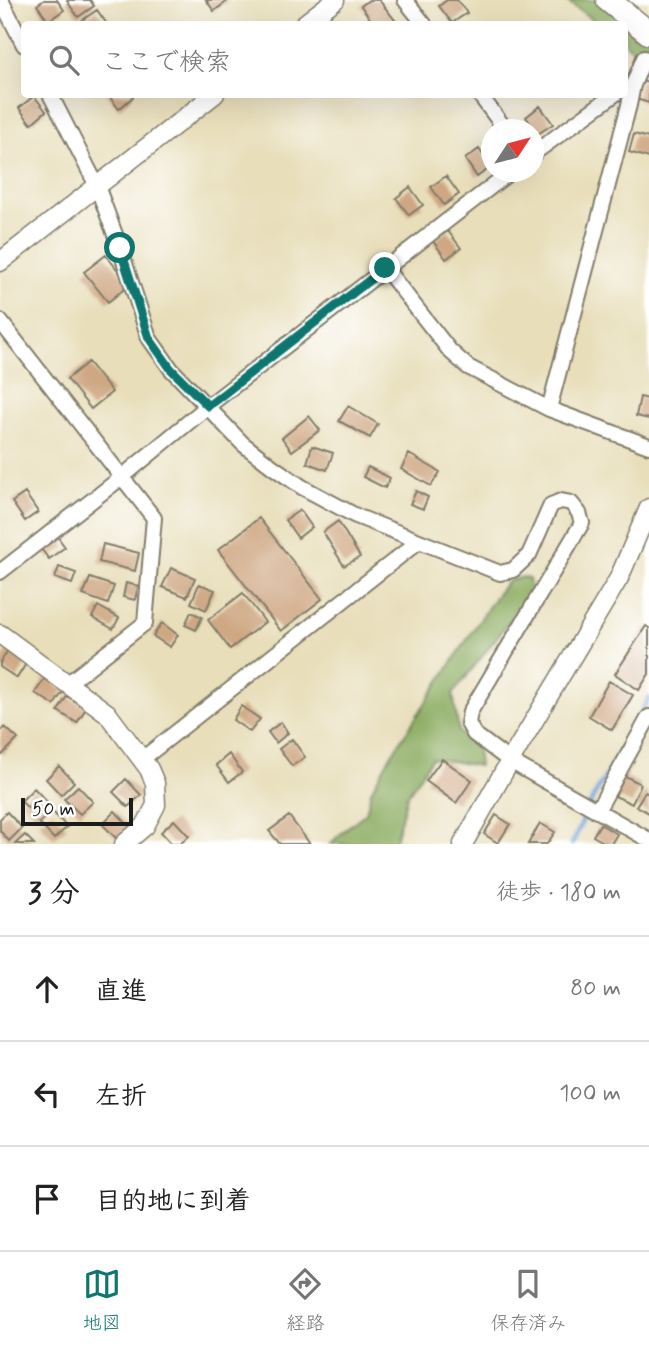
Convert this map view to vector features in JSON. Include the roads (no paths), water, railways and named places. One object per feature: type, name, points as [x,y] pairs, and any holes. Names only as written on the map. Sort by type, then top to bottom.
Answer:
[{"type":"highway","points":[[608,0],[649,33]]},
{"type":"highway","points":[[615,0],[649,24]]},
{"type":"street","points":[[1,0],[21,39]]},
{"type":"street","points":[[308,21],[335,0]]},
{"type":"street","points":[[405,0],[422,21]]},
{"type":"street","points":[[549,410],[629,105],[629,87],[644,58],[649,62]]},
{"type":"street","points":[[52,98],[97,186],[149,338],[171,369],[243,444],[302,487],[356,516],[500,573],[513,570],[529,555],[551,505],[561,501],[571,503],[579,513],[582,523],[470,712],[468,723],[474,734],[510,761],[649,840]]},
{"type":"street","points":[[0,262],[210,98]]},
{"type":"street","points":[[482,98],[498,119]]},
{"type":"street","points":[[544,146],[610,98]]},
{"type":"street","points":[[0,572],[496,182]]},
{"type":"street","points":[[385,268],[450,352],[468,367],[549,410],[649,446]]},
{"type":"street","points":[[0,321],[154,519],[145,623],[67,684]]},
{"type":"street","points":[[463,844],[619,578],[649,508]]},
{"type":"street","points":[[141,760],[419,541]]},
{"type":"street","points":[[0,634],[107,713],[149,769],[155,783],[156,806],[145,826],[124,844]]},
{"type":"street","points":[[597,811],[649,717]]},
{"type":"waterway","points":[[572,844],[593,798],[649,698]]}]
